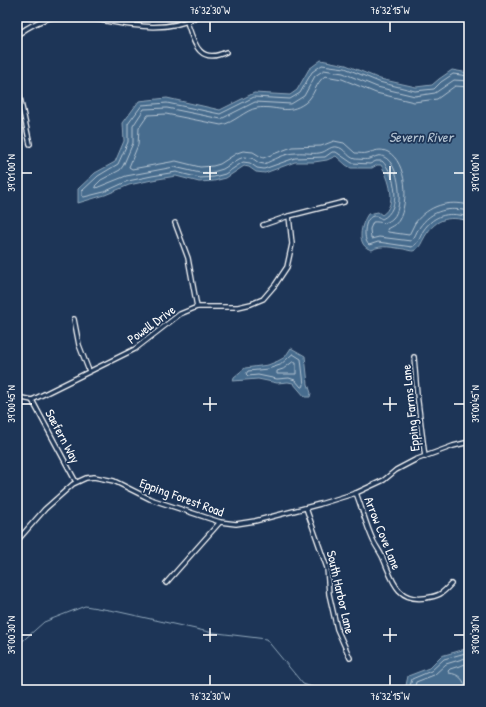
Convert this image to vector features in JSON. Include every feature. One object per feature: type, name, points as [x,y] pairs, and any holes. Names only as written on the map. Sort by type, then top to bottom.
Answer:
[{"type":"street","points":[[17,35],[29,26],[41,20],[53,17]]},
{"type":"street","points":[[82,17],[155,28],[177,25],[197,17]]},
{"type":"street","points":[[187,22],[194,43],[200,51],[208,56],[218,56],[226,52]]},
{"type":"street","points":[[17,84],[30,144]]},
{"type":"street","points":[[263,225],[289,216],[344,202]]},
{"type":"street","name":"Powell Drive","points":[[32,400],[135,349],[180,314],[197,307],[238,307],[263,299],[287,267],[292,244],[289,216]]},
{"type":"street","points":[[175,223],[188,258],[197,307]]},
{"type":"street","points":[[74,319],[79,344],[89,371]]},
{"type":"street","name":"Epping Farms Lane","points":[[414,357],[425,457]]},
{"type":"street","points":[[17,397],[32,400]]},
{"type":"street","name":"Saefern Way","points":[[32,400],[76,482]]},
{"type":"street","name":"Epping Forest Road","points":[[17,541],[45,509],[76,482],[94,477],[114,481],[150,499],[220,522],[236,524],[255,521],[306,508],[356,493],[384,480],[396,470],[415,460],[453,446],[469,442]]},
{"type":"street","name":"Arrow Cove Lane","points":[[356,493],[372,539],[398,589],[408,597],[418,599],[436,596],[443,593],[451,584]]},
{"type":"street","name":"South Harbor Lane","points":[[306,508],[327,568],[329,594],[337,629],[350,658]]},
{"type":"street","points":[[166,583],[189,559],[220,522]]},
{"type":"water","name":"Severn River","points":[[321,60],[346,65],[380,79],[416,87],[432,85],[452,70],[469,73],[469,221],[454,218],[442,220],[432,227],[420,246],[413,251],[388,247],[379,247],[372,250],[367,248],[361,239],[363,223],[368,214],[378,212],[382,215],[387,211],[391,198],[387,177],[381,165],[377,165],[372,168],[351,168],[336,156],[327,160],[314,162],[295,162],[265,173],[256,172],[249,167],[244,166],[226,178],[214,181],[199,182],[176,176],[152,180],[129,185],[105,195],[78,203],[78,189],[95,173],[115,162],[124,141],[123,123],[139,101],[167,98],[220,110],[254,93],[290,95],[297,90],[309,69]]},
{"type":"water","points":[[291,348],[305,356],[308,384],[311,393],[310,397],[305,397],[293,383],[277,383],[258,379],[233,381],[234,377],[245,368],[268,365],[278,361],[285,357]]},
{"type":"water","points":[[469,648],[469,690],[449,688],[447,690],[405,690],[408,676],[429,668],[441,656]]},
{"type":"waterway","points":[[17,646],[44,622],[85,606],[115,611],[209,632],[266,639],[303,684],[321,690]]}]
